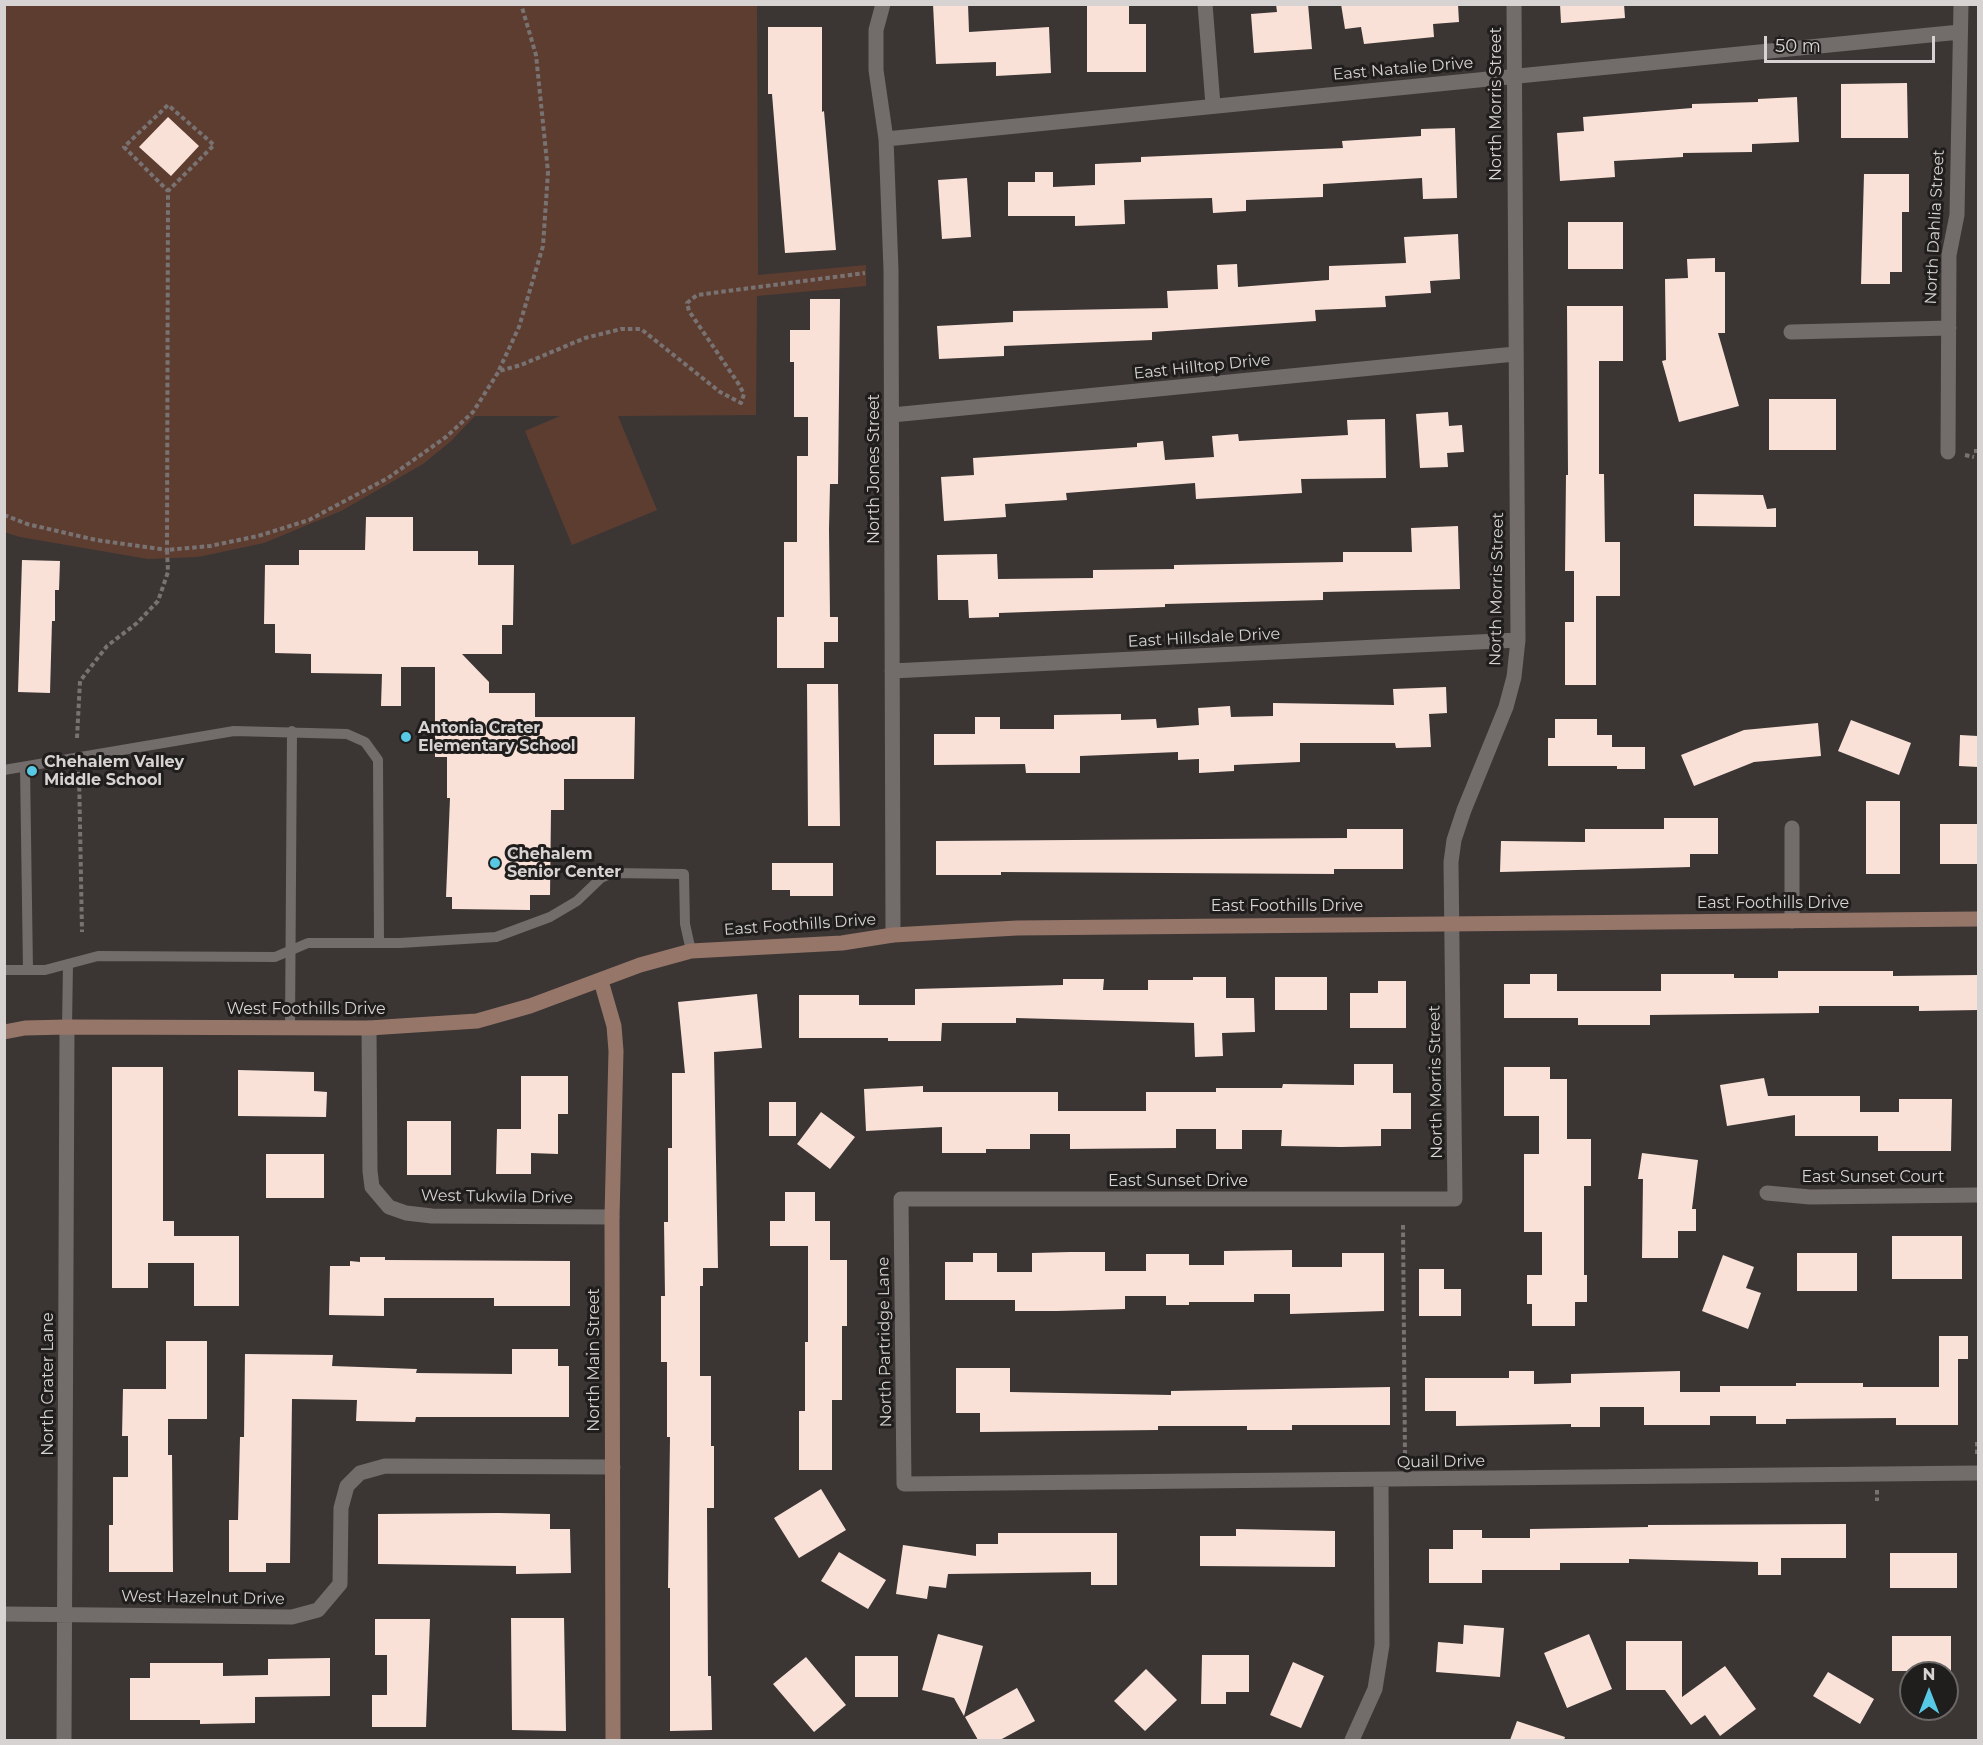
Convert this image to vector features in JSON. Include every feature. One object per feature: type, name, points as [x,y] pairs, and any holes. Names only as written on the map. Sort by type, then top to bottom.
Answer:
[{"type":"street","name":"North Jones Street","points":[[883,4],[876,30],[876,70],[886,139],[891,270],[893,935]]},
{"type":"street","points":[[1205,4],[1213,105]]},
{"type":"street","name":"North Morris Street","points":[[1455,1199],[1451,862],[1454,840],[1506,707],[1514,677],[1518,640],[1514,4]]},
{"type":"street","name":"North Dahlia Street","points":[[1948,452],[1949,255],[1957,215],[1961,4]]},
{"type":"street","name":"East Natalie Drive","points":[[886,139],[1960,32]]},
{"type":"street","points":[[1791,332],[1948,328]]},
{"type":"street","name":"East Hilltop Drive","points":[[892,416],[1515,354]]},
{"type":"street","name":"East Hillsdale Drive","points":[[892,672],[1518,640]]},
{"type":"street","points":[[1792,828],[1792,921]]},
{"type":"street","name":"East Foothills Drive","points":[[601,981],[640,965],[691,951],[842,943],[893,935],[1090,926],[1978,919]]},
{"type":"street","name":"West Foothills Drive","points":[[4,1032],[25,1028],[67,1027],[369,1028],[477,1021],[530,1006],[601,981]]},
{"type":"street","name":"North Main Street","points":[[601,981],[614,1026],[616,1051],[612,1217],[613,1740]]},
{"type":"street","name":"North Crater Lane","points":[[64,1740],[67,1027]]},
{"type":"street","name":"West Tukwila Drive","points":[[369,1028],[370,1171],[372,1187],[389,1207],[406,1213],[432,1216],[612,1217]]},
{"type":"street","name":"East Sunset Court","points":[[1767,1192],[1810,1197],[1978,1195]]},
{"type":"street","name":"East Sunset Drive","points":[[901,1199],[1455,1199]]},
{"type":"street","name":"North Partridge Lane","points":[[901,1199],[904,1484]]},
{"type":"street","name":"West Hazelnut Drive","points":[[4,1614],[292,1617],[318,1610],[340,1584],[341,1508],[347,1486],[360,1473],[385,1466],[613,1467]]},
{"type":"street","name":"Quail Drive","points":[[904,1484],[1381,1481],[1978,1473]]},
{"type":"street","points":[[1352,1740],[1375,1689],[1383,1645],[1381,1481]]},
{"type":"lane","points":[[4,770],[234,731],[347,734],[365,742],[378,760],[379,943]]},
{"type":"lane","points":[[290,1028],[292,731]]},
{"type":"lane","points":[[25,767],[28,970]]},
{"type":"lane","points":[[4,970],[45,970],[98,956],[275,957],[308,943],[379,943],[496,937],[550,917],[577,901],[601,878],[613,873],[684,874],[685,924],[691,951]]},
{"type":"lane","points":[[67,1027],[68,964]]},
{"type":"path","points":[[4,515],[27,524],[96,540],[167,550],[210,546],[258,536],[309,520],[351,499],[422,456],[473,412],[499,371],[519,327],[543,246],[548,172],[536,55],[521,4]]},
{"type":"path","points":[[77,738],[80,681],[107,646],[137,623],[158,601],[168,572],[168,191],[214,145],[168,105],[124,147],[168,191]]},
{"type":"path","points":[[499,371],[521,366],[585,338],[621,329],[641,329],[720,392],[741,403],[744,394],[738,382],[689,311],[687,303],[697,295],[865,273]]},
{"type":"path","points":[[79,771],[82,932]]},
{"type":"path","points":[[1403,1225],[1405,1458]]},
{"type":"shaded area","points":[[4,5],[757,5],[758,275],[866,265],[866,286],[757,296],[756,415],[618,416],[657,510],[572,545],[525,431],[560,416],[475,416],[450,442],[423,464],[341,511],[264,543],[198,557],[148,559],[20,537],[4,532]]},
{"type":"building","points":[[933,4],[968,4],[969,32],[1049,27],[1051,73],[996,76],[996,62],[936,64]]},
{"type":"building","points":[[1087,4],[1129,4],[1129,24],[1146,24],[1146,72],[1087,72]]},
{"type":"building","points":[[1276,4],[1308,4],[1312,49],[1254,53],[1251,14],[1277,12]]},
{"type":"building","points":[[1341,4],[1458,4],[1459,22],[1433,24],[1434,37],[1364,44],[1361,27],[1345,29]]},
{"type":"building","points":[[1560,4],[1624,4],[1625,18],[1561,23]]},
{"type":"building","points":[[768,27],[822,27],[822,112],[824,111],[836,250],[785,253],[772,94],[768,94]]},
{"type":"building","points":[[1907,83],[1908,138],[1841,138],[1841,84]]},
{"type":"building","points":[[1797,97],[1799,142],[1752,144],[1752,152],[1683,153],[1683,157],[1614,161],[1615,177],[1560,181],[1557,133],[1584,131],[1583,117],[1692,108],[1692,104],[1758,102],[1758,99]]},
{"type":"building","points":[[168,117],[199,146],[171,176],[139,147]]},
{"type":"building","points":[[1455,128],[1457,198],[1423,199],[1422,178],[1323,184],[1323,197],[1246,200],[1246,211],[1213,213],[1212,198],[1124,200],[1125,224],[1075,226],[1075,216],[1008,216],[1008,182],[1035,182],[1035,172],[1053,172],[1053,187],[1095,185],[1095,164],[1141,162],[1141,157],[1343,148],[1342,141],[1421,136],[1421,129]]},
{"type":"building","points":[[1864,174],[1909,174],[1909,212],[1902,212],[1902,272],[1890,272],[1890,284],[1861,284]]},
{"type":"building","points":[[967,178],[971,237],[942,239],[938,180]]},
{"type":"building","points":[[1568,222],[1623,222],[1623,269],[1568,269]]},
{"type":"building","points":[[1458,234],[1460,279],[1430,281],[1431,293],[1385,296],[1386,307],[1315,310],[1316,321],[1152,332],[1152,340],[1004,346],[1004,356],[939,359],[937,326],[1013,322],[1013,311],[1168,308],[1167,291],[1218,289],[1217,265],[1237,264],[1238,287],[1329,280],[1329,266],[1406,263],[1404,237]]},
{"type":"building","points":[[1715,258],[1715,272],[1725,272],[1725,333],[1718,333],[1739,406],[1679,422],[1662,361],[1666,360],[1665,279],[1688,278],[1687,259]]},
{"type":"building","points":[[810,299],[840,299],[838,484],[830,484],[829,529],[830,617],[838,617],[838,642],[824,642],[824,668],[777,668],[777,617],[784,617],[784,542],[797,542],[797,456],[808,456],[808,417],[794,417],[794,362],[790,362],[790,330],[810,330]]},
{"type":"building","points":[[1567,306],[1623,306],[1623,361],[1599,361],[1599,474],[1604,474],[1605,542],[1620,542],[1620,596],[1596,596],[1596,685],[1565,685],[1565,622],[1574,622],[1574,571],[1565,571],[1566,475],[1568,475]]},
{"type":"building","points":[[1769,399],[1836,399],[1836,450],[1769,450]]},
{"type":"building","points":[[1448,412],[1449,426],[1462,425],[1464,452],[1447,453],[1448,467],[1420,468],[1416,414]]},
{"type":"building","points":[[1385,419],[1386,478],[1301,479],[1302,493],[1196,499],[1195,483],[1066,493],[1067,500],[1005,504],[1006,517],[944,521],[941,477],[974,475],[973,458],[1137,447],[1137,443],[1163,441],[1165,460],[1214,457],[1212,436],[1238,434],[1239,441],[1348,435],[1347,420]]},
{"type":"building","points":[[1694,494],[1763,495],[1767,509],[1776,508],[1776,527],[1694,526]]},
{"type":"building","points":[[366,517],[413,517],[413,551],[478,551],[478,565],[514,565],[513,625],[502,625],[502,654],[462,654],[489,682],[489,693],[535,693],[535,717],[635,717],[634,779],[564,779],[564,810],[551,810],[550,895],[530,895],[530,910],[452,909],[452,897],[446,897],[450,798],[447,798],[447,757],[435,757],[435,667],[401,667],[401,706],[381,706],[382,674],[311,673],[311,654],[275,653],[275,624],[264,624],[265,565],[299,565],[299,550],[365,550]]},
{"type":"building","points":[[1458,526],[1460,589],[1323,592],[1323,600],[1165,604],[1165,607],[999,613],[999,617],[969,618],[968,600],[938,600],[937,555],[997,554],[998,579],[1093,578],[1093,570],[1174,569],[1174,565],[1343,562],[1343,552],[1412,552],[1411,528]]},
{"type":"building","points":[[22,560],[60,561],[59,590],[55,590],[55,621],[52,621],[50,693],[18,692]]},
{"type":"building","points":[[807,684],[838,684],[840,826],[808,826]]},
{"type":"building","points":[[1446,687],[1447,713],[1429,714],[1431,747],[1396,748],[1395,743],[1300,743],[1300,762],[1234,765],[1234,771],[1199,773],[1199,759],[1178,760],[1178,752],[1080,756],[1080,773],[1026,773],[1025,764],[934,765],[934,734],[975,734],[975,717],[1000,717],[1000,729],[1054,729],[1054,715],[1121,714],[1121,720],[1156,719],[1157,728],[1199,725],[1198,708],[1230,706],[1231,717],[1273,716],[1273,703],[1394,705],[1393,689]]},
{"type":"building","points":[[1555,719],[1597,719],[1597,735],[1612,735],[1612,747],[1645,747],[1645,769],[1617,769],[1617,766],[1548,766],[1548,738],[1555,738]]},
{"type":"building","points":[[1851,720],[1911,743],[1899,775],[1838,751]]},
{"type":"building","points":[[1818,723],[1821,756],[1754,762],[1694,786],[1681,755],[1744,730]]},
{"type":"building","points":[[1960,735],[1978,736],[1978,767],[1959,766]]},
{"type":"building","points":[[1866,801],[1900,801],[1900,874],[1866,874]]},
{"type":"building","points":[[1664,818],[1718,818],[1718,854],[1690,854],[1690,867],[1500,872],[1501,841],[1585,842],[1585,829],[1664,829]]},
{"type":"building","points":[[1940,824],[1978,824],[1978,864],[1940,864]]},
{"type":"building","points":[[1347,829],[1403,829],[1403,869],[1334,869],[1334,874],[1001,872],[1001,875],[936,875],[936,841],[1347,838]]},
{"type":"building","points":[[772,863],[833,863],[833,896],[790,896],[790,890],[772,890]]},
{"type":"building","points":[[1778,971],[1893,971],[1893,976],[1978,975],[1978,1010],[1919,1011],[1919,1006],[1819,1006],[1819,1013],[1650,1015],[1650,1025],[1578,1025],[1578,1018],[1504,1018],[1504,984],[1530,984],[1530,974],[1557,974],[1557,991],[1661,991],[1661,974],[1734,974],[1734,978],[1778,978]]},
{"type":"building","points":[[1193,977],[1226,977],[1226,998],[1254,998],[1255,1032],[1222,1033],[1223,1056],[1195,1057],[1194,1023],[1016,1018],[1016,1023],[942,1023],[941,1041],[888,1041],[888,1038],[799,1038],[799,995],[859,995],[859,1005],[915,1005],[915,989],[1063,985],[1063,979],[1104,979],[1103,990],[1148,990],[1148,980],[1193,980]]},
{"type":"building","points":[[1275,977],[1327,977],[1327,1010],[1275,1010]]},
{"type":"building","points":[[1378,981],[1406,981],[1406,1028],[1350,1028],[1350,993],[1378,993]]},
{"type":"building","points":[[757,994],[762,1048],[714,1052],[718,1268],[703,1268],[703,1286],[700,1286],[700,1376],[711,1376],[711,1446],[714,1446],[714,1508],[707,1508],[708,1676],[711,1676],[712,1730],[670,1731],[670,1588],[668,1588],[670,1437],[667,1437],[667,1362],[661,1362],[661,1296],[665,1296],[664,1222],[668,1222],[668,1148],[672,1148],[672,1073],[685,1073],[678,1002]]},
{"type":"building","points":[[1354,1064],[1393,1064],[1393,1093],[1411,1093],[1411,1129],[1381,1129],[1381,1146],[1341,1147],[1281,1146],[1282,1130],[1242,1130],[1242,1149],[1216,1149],[1216,1129],[1176,1129],[1176,1148],[1070,1149],[1070,1134],[1030,1134],[1030,1149],[986,1149],[986,1153],[942,1153],[942,1127],[866,1131],[864,1089],[923,1086],[923,1092],[1058,1092],[1058,1111],[1146,1111],[1146,1092],[1216,1092],[1216,1088],[1282,1088],[1283,1084],[1354,1085]]},
{"type":"building","points":[[112,1067],[163,1067],[163,1221],[174,1221],[174,1236],[239,1236],[239,1306],[194,1306],[194,1263],[148,1263],[148,1288],[112,1288]]},
{"type":"building","points":[[1504,1067],[1550,1067],[1550,1079],[1567,1079],[1567,1139],[1591,1139],[1591,1186],[1584,1186],[1584,1275],[1587,1275],[1587,1302],[1575,1302],[1575,1326],[1532,1326],[1532,1304],[1527,1304],[1527,1275],[1542,1275],[1542,1232],[1524,1232],[1524,1154],[1539,1154],[1539,1116],[1504,1116]]},
{"type":"building","points":[[238,1070],[314,1072],[314,1091],[327,1092],[326,1117],[238,1116]]},
{"type":"building","points":[[521,1076],[568,1076],[568,1114],[558,1114],[558,1154],[531,1153],[531,1174],[496,1174],[497,1129],[521,1129]]},
{"type":"building","points":[[1764,1078],[1768,1096],[1860,1096],[1860,1112],[1899,1112],[1899,1099],[1952,1099],[1951,1151],[1878,1151],[1878,1136],[1795,1136],[1795,1115],[1727,1126],[1720,1085]]},
{"type":"building","points":[[769,1102],[796,1102],[796,1136],[769,1136]]},
{"type":"building","points":[[821,1112],[855,1137],[830,1169],[797,1144]]},
{"type":"building","points":[[407,1121],[451,1121],[451,1175],[407,1175]]},
{"type":"building","points":[[1642,1153],[1698,1160],[1692,1209],[1696,1209],[1696,1231],[1678,1231],[1678,1258],[1642,1258],[1643,1179],[1638,1179]]},
{"type":"building","points":[[266,1154],[324,1154],[324,1198],[266,1198]]},
{"type":"building","points":[[785,1192],[815,1192],[815,1221],[830,1221],[830,1260],[847,1260],[847,1326],[842,1326],[842,1400],[832,1400],[832,1470],[799,1470],[799,1411],[805,1411],[805,1342],[808,1342],[808,1246],[770,1246],[770,1221],[785,1221]]},
{"type":"building","points":[[1892,1236],[1962,1236],[1962,1279],[1892,1279]]},
{"type":"building","points":[[1292,1250],[1292,1267],[1342,1267],[1342,1253],[1384,1253],[1384,1311],[1290,1314],[1290,1294],[1254,1294],[1254,1302],[1189,1302],[1189,1305],[1166,1305],[1166,1296],[1125,1296],[1125,1309],[1057,1311],[1015,1311],[1015,1300],[945,1300],[945,1262],[973,1262],[973,1253],[997,1253],[997,1272],[1032,1272],[1032,1253],[1070,1252],[1105,1252],[1105,1271],[1146,1271],[1146,1254],[1189,1254],[1189,1265],[1224,1265],[1224,1251]]},
{"type":"building","points":[[1797,1253],[1857,1253],[1857,1291],[1797,1291]]},
{"type":"building","points":[[1723,1255],[1754,1267],[1746,1288],[1761,1293],[1748,1329],[1702,1311]]},
{"type":"building","points":[[360,1257],[385,1257],[385,1260],[570,1261],[570,1306],[494,1306],[494,1298],[384,1298],[384,1316],[329,1315],[330,1266],[350,1266],[350,1261],[360,1262]]},
{"type":"building","points":[[1419,1269],[1444,1269],[1444,1289],[1461,1289],[1461,1316],[1419,1316]]},
{"type":"building","points":[[1939,1336],[1968,1336],[1968,1359],[1958,1359],[1958,1425],[1896,1425],[1896,1418],[1786,1419],[1786,1424],[1756,1424],[1756,1416],[1710,1416],[1710,1425],[1644,1425],[1644,1407],[1600,1407],[1600,1427],[1571,1427],[1571,1424],[1456,1426],[1456,1411],[1425,1411],[1425,1378],[1509,1378],[1509,1371],[1534,1371],[1534,1384],[1571,1383],[1571,1374],[1680,1371],[1680,1392],[1720,1392],[1720,1386],[1796,1386],[1796,1383],[1863,1383],[1863,1387],[1939,1387]]},
{"type":"building","points":[[166,1341],[207,1341],[207,1419],[168,1419],[168,1455],[172,1455],[173,1572],[109,1572],[109,1525],[113,1525],[113,1477],[128,1477],[128,1436],[122,1436],[123,1389],[166,1389]]},
{"type":"building","points":[[512,1349],[558,1349],[558,1366],[569,1366],[569,1417],[416,1417],[415,1422],[356,1421],[357,1400],[292,1399],[290,1563],[266,1563],[266,1572],[229,1572],[229,1520],[238,1520],[240,1437],[244,1437],[245,1354],[333,1355],[332,1366],[417,1369],[416,1373],[512,1374]]},
{"type":"building","points":[[956,1368],[1010,1368],[1010,1392],[1171,1395],[1171,1391],[1390,1387],[1390,1425],[1292,1425],[1292,1430],[1247,1430],[1247,1426],[1158,1426],[1158,1430],[980,1432],[980,1413],[956,1413]]},
{"type":"building","points":[[821,1489],[846,1530],[799,1558],[774,1518]]},
{"type":"building","points":[[378,1514],[550,1514],[550,1529],[570,1529],[571,1573],[516,1574],[516,1566],[378,1564]]},
{"type":"building","points":[[1846,1524],[1846,1558],[1781,1558],[1781,1575],[1758,1575],[1758,1562],[1629,1559],[1629,1563],[1560,1563],[1560,1570],[1482,1570],[1482,1583],[1429,1583],[1429,1549],[1453,1549],[1453,1530],[1482,1530],[1482,1538],[1530,1538],[1530,1529],[1648,1527],[1648,1525]]},
{"type":"building","points":[[1236,1529],[1335,1531],[1335,1567],[1200,1566],[1200,1536],[1236,1536]]},
{"type":"building","points":[[998,1533],[1117,1533],[1117,1585],[1091,1585],[1091,1572],[948,1574],[946,1588],[929,1586],[927,1599],[896,1594],[903,1545],[976,1556],[976,1544],[998,1544]]},
{"type":"building","points":[[839,1552],[886,1580],[868,1609],[821,1581]]},
{"type":"building","points":[[1890,1553],[1957,1553],[1957,1588],[1890,1588]]},
{"type":"building","points":[[511,1618],[564,1618],[566,1731],[512,1730]]},
{"type":"building","points":[[375,1619],[430,1619],[426,1727],[372,1727],[372,1695],[387,1695],[387,1655],[375,1655]]},
{"type":"building","points":[[1464,1625],[1504,1628],[1500,1677],[1436,1672],[1438,1642],[1463,1644]]},
{"type":"building","points":[[938,1634],[983,1646],[964,1716],[954,1698],[922,1690]]},
{"type":"building","points":[[1589,1634],[1612,1689],[1567,1708],[1544,1653]]},
{"type":"building","points":[[1892,1636],[1951,1636],[1951,1661],[1899,1661],[1899,1671],[1892,1671]]},
{"type":"building","points":[[1626,1641],[1682,1641],[1682,1697],[1725,1666],[1756,1709],[1720,1736],[1705,1715],[1691,1725],[1665,1690],[1626,1690]]},
{"type":"building","points":[[1202,1655],[1249,1655],[1249,1692],[1226,1692],[1226,1704],[1201,1704]]},
{"type":"building","points":[[855,1656],[898,1656],[898,1697],[855,1697]]},
{"type":"building","points":[[806,1657],[846,1705],[814,1732],[773,1684]]},
{"type":"building","points":[[330,1658],[330,1696],[255,1697],[255,1723],[200,1724],[200,1720],[130,1720],[130,1678],[150,1678],[150,1663],[223,1663],[223,1676],[268,1675],[268,1659]]},
{"type":"building","points":[[1293,1662],[1324,1676],[1301,1728],[1270,1715]]},
{"type":"building","points":[[1146,1669],[1177,1700],[1145,1731],[1114,1701]]},
{"type":"building","points":[[1828,1672],[1874,1699],[1860,1724],[1813,1696]]},
{"type":"building","points":[[1017,1688],[1035,1721],[1000,1740],[978,1740],[965,1717]]},
{"type":"building","points":[[1517,1721],[1565,1737],[1564,1740],[1510,1740]]},
{"type":"place","name":"Antonia Crater Elementary School","points":[[406,737]]},
{"type":"place","name":"Chehalem Valley Middle School","points":[[32,771]]},
{"type":"place","name":"Chehalem Senior Center","points":[[495,863]]}]
